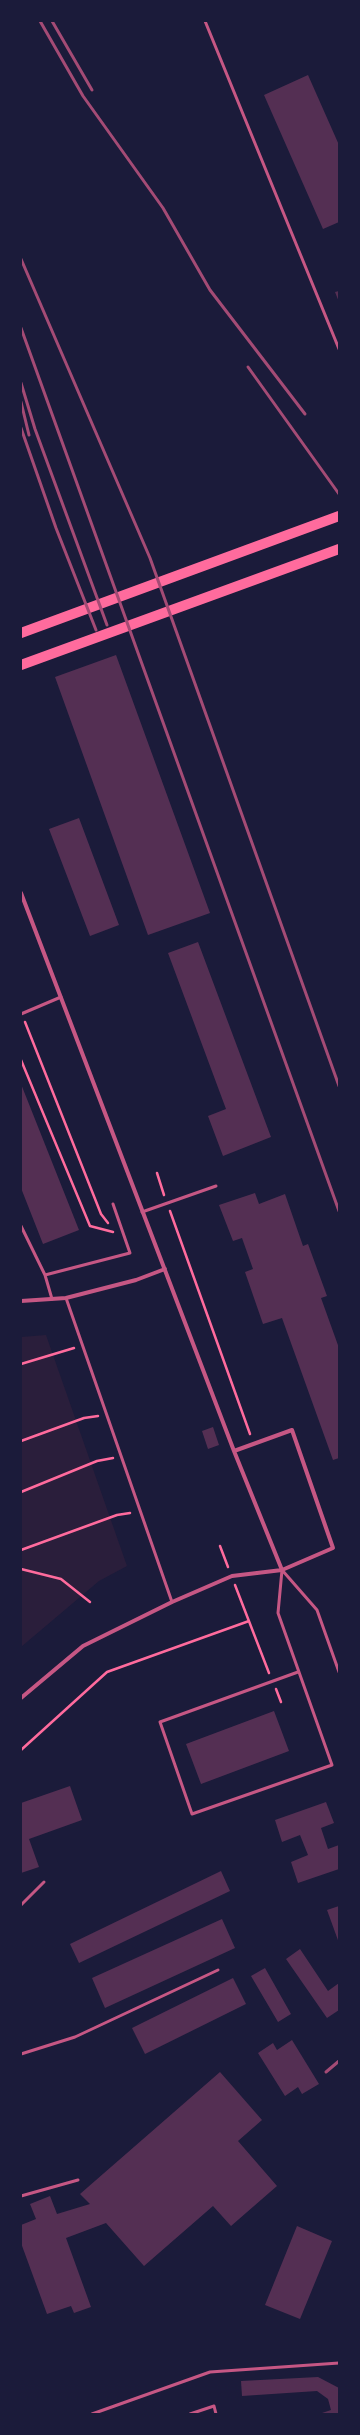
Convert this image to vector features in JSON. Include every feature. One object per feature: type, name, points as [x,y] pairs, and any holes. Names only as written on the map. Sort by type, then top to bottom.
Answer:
[{"type":"main road","points":[[21,633],[339,516]]},
{"type":"main road","points":[[21,665],[339,549]]},
{"type":"street","points":[[21,893],[234,1451],[282,1570]]},
{"type":"street","points":[[21,1301],[66,1298],[136,1280],[165,1269]]},
{"type":"street","points":[[21,1698],[82,1646],[172,1602],[241,1574],[282,1570],[333,1548],[292,1430],[234,1451]]},
{"type":"lane","points":[[205,21],[339,349]]},
{"type":"lane","points":[[21,1014],[61,998]]},
{"type":"lane","points":[[142,1212],[216,1186]]},
{"type":"lane","points":[[45,1275],[130,1253],[113,1204]]},
{"type":"lane","points":[[21,1225],[45,1275],[52,1299]]},
{"type":"lane","points":[[66,1298],[172,1602]]},
{"type":"lane","points":[[282,1570],[317,1610],[339,1672]]},
{"type":"lane","points":[[282,1570],[278,1613],[332,1765],[192,1814],[160,1722],[298,1672]]},
{"type":"lane","points":[[21,1905],[44,1882]]},
{"type":"lane","points":[[21,2054],[75,2037],[115,2016],[218,1970]]},
{"type":"lane","points":[[21,2196],[78,2180]]},
{"type":"lane","points":[[92,2414],[210,2372],[339,2363]]},
{"type":"lane","points":[[190,2414],[214,2406],[216,2414]]},
{"type":"path","points":[[21,1014],[101,1214],[117,1234],[90,1226],[21,1060]]},
{"type":"path","points":[[156,1173],[253,1444]]},
{"type":"path","points":[[21,1364],[58,1351],[83,1346]]},
{"type":"path","points":[[21,1441],[84,1418],[106,1414]]},
{"type":"path","points":[[21,1492],[97,1461],[121,1456]]},
{"type":"path","points":[[21,1550],[117,1515],[141,1511]]},
{"type":"path","points":[[21,1569],[61,1580],[90,1602]]},
{"type":"path","points":[[21,1750],[107,1672],[249,1621],[280,1702]]},
{"type":"shaded area","points":[[46,1335],[127,1566],[99,1581],[21,1647],[21,1337]]},
{"type":"building","points":[[308,75],[339,145],[339,222],[323,229],[264,95]]},
{"type":"building","points":[[339,291],[339,302],[335,292]]},
{"type":"building","points":[[116,655],[210,913],[148,935],[55,677]]},
{"type":"building","points":[[79,818],[119,925],[90,936],[49,829]]},
{"type":"building","points":[[198,942],[271,1137],[223,1156],[208,1116],[226,1109],[168,953]]},
{"type":"building","points":[[21,1084],[79,1230],[43,1244],[21,1188]]},
{"type":"building","points":[[255,1193],[259,1204],[285,1194],[303,1246],[308,1244],[327,1296],[321,1298],[339,1348],[339,1458],[333,1460],[282,1318],[263,1324],[245,1272],[253,1269],[242,1238],[233,1241],[219,1205]]},
{"type":"building","points":[[213,1427],[219,1445],[208,1449],[202,1431]]},
{"type":"building","points":[[274,1711],[289,1751],[201,1784],[186,1744]]},
{"type":"building","points":[[70,1786],[82,1820],[29,1839],[39,1867],[21,1873],[21,1803]]},
{"type":"building","points":[[326,1802],[334,1823],[321,1828],[328,1849],[339,1845],[339,1869],[298,1883],[291,1862],[308,1855],[300,1835],[282,1842],[275,1820]]},
{"type":"building","points":[[221,1871],[230,1891],[79,1963],[70,1944]]},
{"type":"building","points":[[339,1906],[339,1943],[327,1910]]},
{"type":"building","points":[[222,1919],[235,1948],[105,2008],[92,1978]]},
{"type":"building","points":[[300,1949],[328,1991],[339,1983],[339,2010],[327,2018],[286,1959]]},
{"type":"building","points":[[265,1968],[291,2014],[278,2022],[251,1976]]},
{"type":"building","points":[[233,1978],[246,2004],[145,2054],[132,2028]]},
{"type":"building","points":[[292,2040],[319,2084],[302,2094],[298,2087],[285,2096],[258,2053],[273,2043],[277,2050]]},
{"type":"building","points":[[220,2072],[262,2120],[238,2141],[277,2186],[231,2226],[213,2206],[144,2266],[106,2223],[66,2238],[91,2307],[74,2313],[71,2306],[47,2314],[21,2243],[21,2225],[36,2219],[30,2204],[50,2196],[57,2214],[90,2204],[80,2194]]},
{"type":"building","points":[[297,2226],[332,2241],[300,2319],[265,2305]]},
{"type":"building","points":[[318,2377],[339,2388],[339,2414],[319,2414],[331,2410],[328,2399],[317,2391],[242,2396],[241,2381]]},
{"type":"railway","points":[[40,21],[83,96],[163,208],[210,290],[305,414]]},
{"type":"railway","points":[[52,21],[92,90]]},
{"type":"railway","points":[[21,259],[150,558],[339,1086]]},
{"type":"railway","points":[[21,328],[339,1211]]},
{"type":"railway","points":[[248,367],[339,494]]},
{"type":"railway","points":[[21,383],[35,429],[107,625]]},
{"type":"railway","points":[[21,402],[29,435]]},
{"type":"railway","points":[[21,428],[56,528],[96,630]]},
{"type":"railway","points":[[326,2072],[339,2061]]}]
